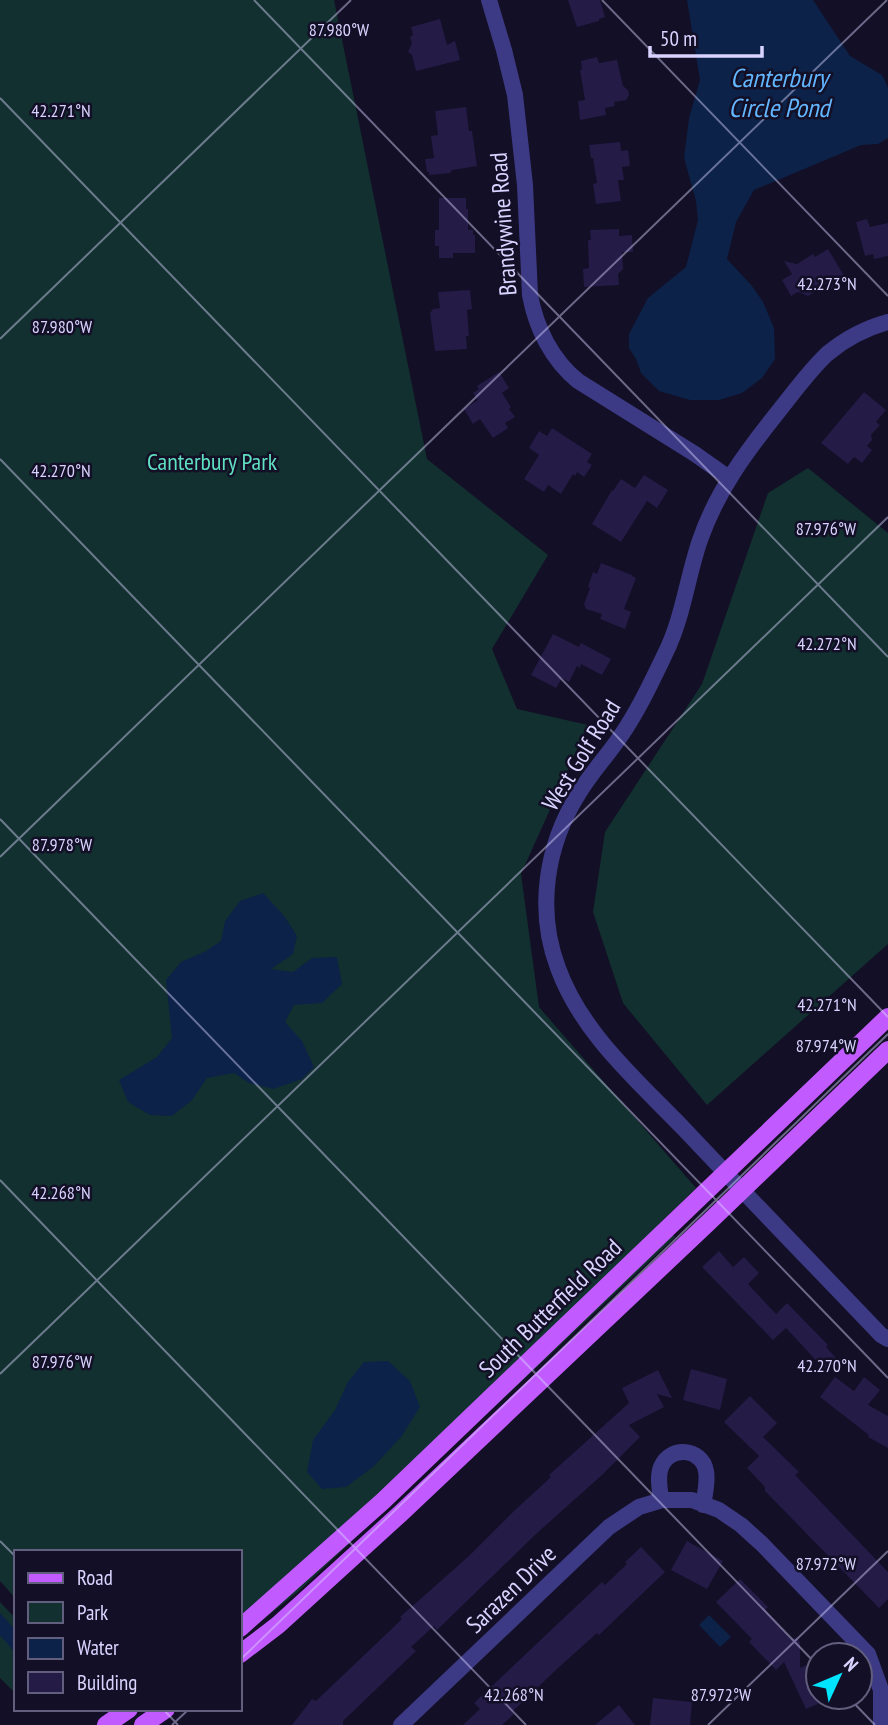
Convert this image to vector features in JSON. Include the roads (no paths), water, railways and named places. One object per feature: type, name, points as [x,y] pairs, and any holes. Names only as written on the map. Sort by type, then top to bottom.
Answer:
[{"type":"main road","name":"South Butterfield Road","points":[[242,1652],[278,1625],[400,1514],[733,1182],[888,1017]]},
{"type":"main road","name":"South Butterfield Road","points":[[242,1626],[733,1182],[888,1050]]},
{"type":"main road","points":[[108,1724],[126,1711]]},
{"type":"main road","points":[[143,1725],[163,1711]]},
{"type":"street","name":"Brandywine Road","points":[[489,0],[515,95],[525,185],[530,295],[532,311],[541,333],[569,374],[729,478]]},
{"type":"street","name":"West Golf Road","points":[[888,322],[852,337],[828,354],[803,379],[741,458],[710,512],[669,646],[644,698],[621,736],[571,806],[554,845],[547,878],[549,936],[557,966],[569,995],[593,1034],[733,1182],[881,1335],[888,1339]]},
{"type":"street","points":[[661,1500],[659,1478],[662,1465],[670,1455],[684,1452],[697,1457],[706,1468],[703,1504]]},
{"type":"street","name":"Sarazen Drive","points":[[401,1725],[608,1527],[639,1507],[661,1500],[692,1500],[719,1510],[741,1525],[868,1654],[884,1689]]},
{"type":"street","points":[[881,1725],[884,1689]]},
{"type":"water","name":"Canterbury Circle Pond","points":[[687,0],[813,0],[850,56],[882,75],[888,88],[888,138],[878,144],[861,145],[754,190],[736,222],[727,259],[763,302],[774,328],[775,359],[762,378],[742,393],[719,400],[690,400],[659,391],[641,373],[629,348],[629,334],[648,298],[686,267],[698,220],[696,201],[684,158],[689,118],[700,80]]},
{"type":"water","points":[[263,893],[285,917],[297,936],[293,954],[271,969],[293,972],[312,958],[337,957],[342,984],[322,1003],[294,1005],[285,1022],[302,1041],[314,1067],[302,1079],[273,1089],[249,1083],[234,1073],[207,1078],[192,1100],[172,1116],[150,1115],[128,1102],[119,1080],[157,1057],[172,1038],[166,980],[181,962],[221,941],[225,921],[240,901]]},
{"type":"water","points":[[388,1361],[410,1381],[420,1407],[401,1437],[373,1467],[346,1487],[322,1489],[307,1472],[313,1440],[335,1410],[348,1382],[364,1362]]},
{"type":"water","points":[[0,1613],[14,1629],[14,1652],[0,1635]]},
{"type":"water","points":[[709,1615],[731,1637],[720,1647],[699,1625]]},
{"type":"park label","name":"Canterbury Park","points":[[212,461]]}]
